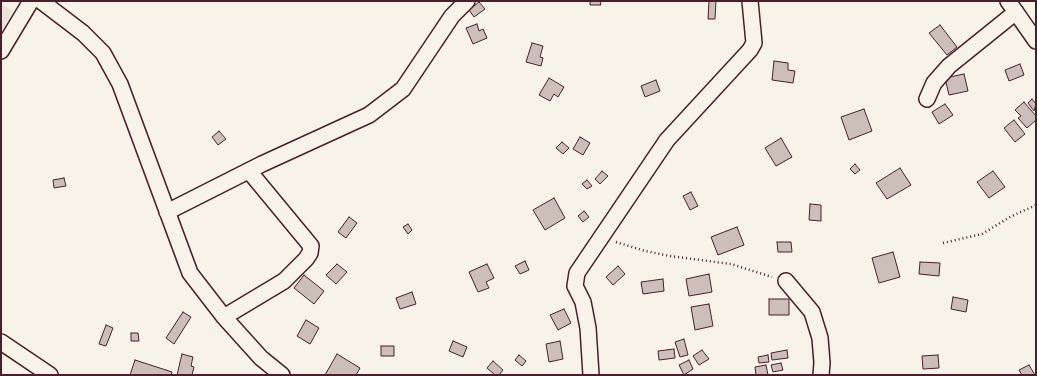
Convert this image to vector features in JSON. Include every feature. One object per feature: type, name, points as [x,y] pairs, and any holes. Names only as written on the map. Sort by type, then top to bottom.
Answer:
[{"type":"street","points":[[1,51],[31,1]]},
{"type":"street","points":[[41,1],[83,33],[103,53],[120,84],[190,273],[224,317],[261,358],[282,375]]},
{"type":"street","points":[[167,212],[249,171],[369,115],[403,89],[452,16],[467,1]]},
{"type":"street","points":[[591,375],[588,328],[583,302],[575,286],[577,273],[667,140],[750,50],[754,43],[750,1]]},
{"type":"street","points":[[927,99],[934,83],[949,66],[1012,6],[1036,41]]},
{"type":"street","points":[[224,317],[284,281],[310,253],[311,246],[249,171]]},
{"type":"street","points":[[786,281],[812,312],[820,338],[822,363],[821,375]]},
{"type":"street","points":[[1,342],[50,375]]},
{"type":"path","points":[[943,243],[982,234],[1010,217],[1036,205]]},
{"type":"path","points":[[601,237],[651,252],[731,264],[786,281]]},
{"type":"shaded area","points":[[1,3],[23,19],[1,49]]},
{"type":"building","points":[[590,1],[600,1],[601,5],[590,5]]},
{"type":"building","points":[[709,1],[716,1],[715,19],[708,19]]},
{"type":"building","points":[[479,2],[485,9],[474,17],[469,10]]},
{"type":"building","points":[[477,24],[479,31],[483,29],[487,38],[473,44],[466,28]]},
{"type":"building","points":[[940,25],[957,47],[947,55],[929,33]]},
{"type":"building","points":[[532,43],[543,46],[540,57],[543,58],[541,66],[526,62]]},
{"type":"building","points":[[774,61],[788,63],[788,70],[795,71],[793,83],[772,80]]},
{"type":"building","points":[[1020,64],[1024,75],[1009,81],[1005,70]]},
{"type":"building","points":[[964,74],[968,91],[949,95],[945,78]]},
{"type":"building","points":[[549,78],[564,87],[558,97],[554,94],[550,101],[539,95]]},
{"type":"building","points":[[656,80],[660,91],[645,97],[641,86]]},
{"type":"building","points":[[1032,99],[1036,104],[1034,111],[1028,103]]},
{"type":"building","points":[[1024,102],[1036,116],[1036,120],[1027,128],[1018,118],[1021,116],[1015,110]]},
{"type":"building","points":[[945,104],[953,115],[939,124],[932,112]]},
{"type":"building","points":[[864,109],[872,131],[849,140],[841,117]]},
{"type":"building","points":[[1014,120],[1025,134],[1015,142],[1004,128]]},
{"type":"building","points":[[219,131],[226,139],[218,145],[212,137]]},
{"type":"building","points":[[580,137],[590,143],[583,155],[573,149]]},
{"type":"building","points":[[781,138],[792,157],[776,166],[765,148]]},
{"type":"building","points":[[562,142],[569,148],[563,154],[556,148]]},
{"type":"building","points":[[855,164],[860,170],[855,174],[850,169]]},
{"type":"building","points":[[900,168],[911,185],[887,199],[876,183]]},
{"type":"building","points":[[602,171],[608,176],[600,184],[595,179]]},
{"type":"building","points":[[993,171],[1005,187],[989,198],[977,182]]},
{"type":"building","points":[[64,178],[66,186],[54,188],[53,180]]},
{"type":"building","points":[[587,180],[592,186],[587,189],[582,184]]},
{"type":"building","points":[[691,192],[698,206],[690,210],[683,196]]},
{"type":"building","points":[[554,198],[565,218],[545,230],[533,210]]},
{"type":"building","points":[[810,204],[821,205],[821,221],[809,220]]},
{"type":"building","points":[[584,211],[589,217],[583,222],[578,216]]},
{"type":"building","points":[[349,217],[357,223],[346,238],[338,232]]},
{"type":"building","points":[[408,224],[412,230],[408,234],[403,227]]},
{"type":"building","points":[[737,227],[744,245],[718,255],[711,237]]},
{"type":"building","points":[[777,242],[791,242],[792,252],[778,252]]},
{"type":"building","points":[[893,252],[900,277],[879,283],[872,258]]},
{"type":"building","points":[[525,261],[529,270],[520,274],[515,266]]},
{"type":"building","points":[[920,262],[940,263],[939,276],[919,274]]},
{"type":"building","points":[[337,264],[347,272],[336,284],[326,275]]},
{"type":"building","points":[[487,264],[494,278],[486,282],[489,288],[478,292],[469,272]]},
{"type":"building","points":[[618,266],[625,274],[613,285],[606,277]]},
{"type":"building","points":[[709,274],[712,292],[689,296],[686,279]]},
{"type":"building","points":[[304,275],[324,291],[314,304],[294,288]]},
{"type":"building","points":[[663,279],[664,291],[643,294],[641,282]]},
{"type":"building","points":[[412,292],[416,304],[400,309],[396,298]]},
{"type":"building","points":[[953,297],[968,300],[966,312],[951,309]]},
{"type":"building","points":[[769,299],[789,299],[789,315],[769,315]]},
{"type":"building","points":[[709,304],[713,326],[695,330],[691,307]]},
{"type":"building","points":[[564,309],[571,323],[558,330],[550,315]]},
{"type":"building","points":[[183,312],[191,317],[174,344],[166,338]]},
{"type":"building","points":[[306,320],[319,328],[310,344],[297,336]]},
{"type":"building","points":[[106,325],[113,328],[106,346],[99,344]]},
{"type":"building","points":[[131,333],[138,333],[139,341],[131,341]]},
{"type":"building","points":[[684,339],[688,355],[680,357],[675,342]]},
{"type":"building","points":[[453,341],[467,347],[463,357],[449,351]]},
{"type":"building","points":[[560,341],[563,359],[549,362],[546,344]]},
{"type":"building","points":[[381,346],[394,346],[394,356],[381,356]]},
{"type":"building","points":[[674,349],[675,358],[659,360],[658,351]]},
{"type":"building","points":[[702,350],[709,359],[699,365],[693,356]]},
{"type":"building","points":[[787,350],[788,358],[772,360],[771,353]]},
{"type":"building","points":[[182,354],[193,357],[191,366],[194,367],[192,375],[177,375]]},
{"type":"building","points":[[337,354],[360,368],[356,375],[325,375]]},
{"type":"building","points":[[519,355],[526,361],[522,366],[515,360]]},
{"type":"building","points":[[768,355],[769,362],[759,363],[758,357]]},
{"type":"building","points":[[938,355],[939,368],[923,369],[922,356]]},
{"type":"building","points":[[135,360],[172,372],[171,375],[130,375]]},
{"type":"building","points":[[689,360],[693,369],[684,375],[679,365]]},
{"type":"building","points":[[493,361],[503,370],[499,375],[495,375],[487,368]]},
{"type":"building","points":[[781,363],[783,370],[773,372],[771,365]]},
{"type":"building","points":[[766,365],[768,375],[756,375],[755,367]]},
{"type":"building","points":[[1029,365],[1035,375],[1022,375],[1019,370]]}]
